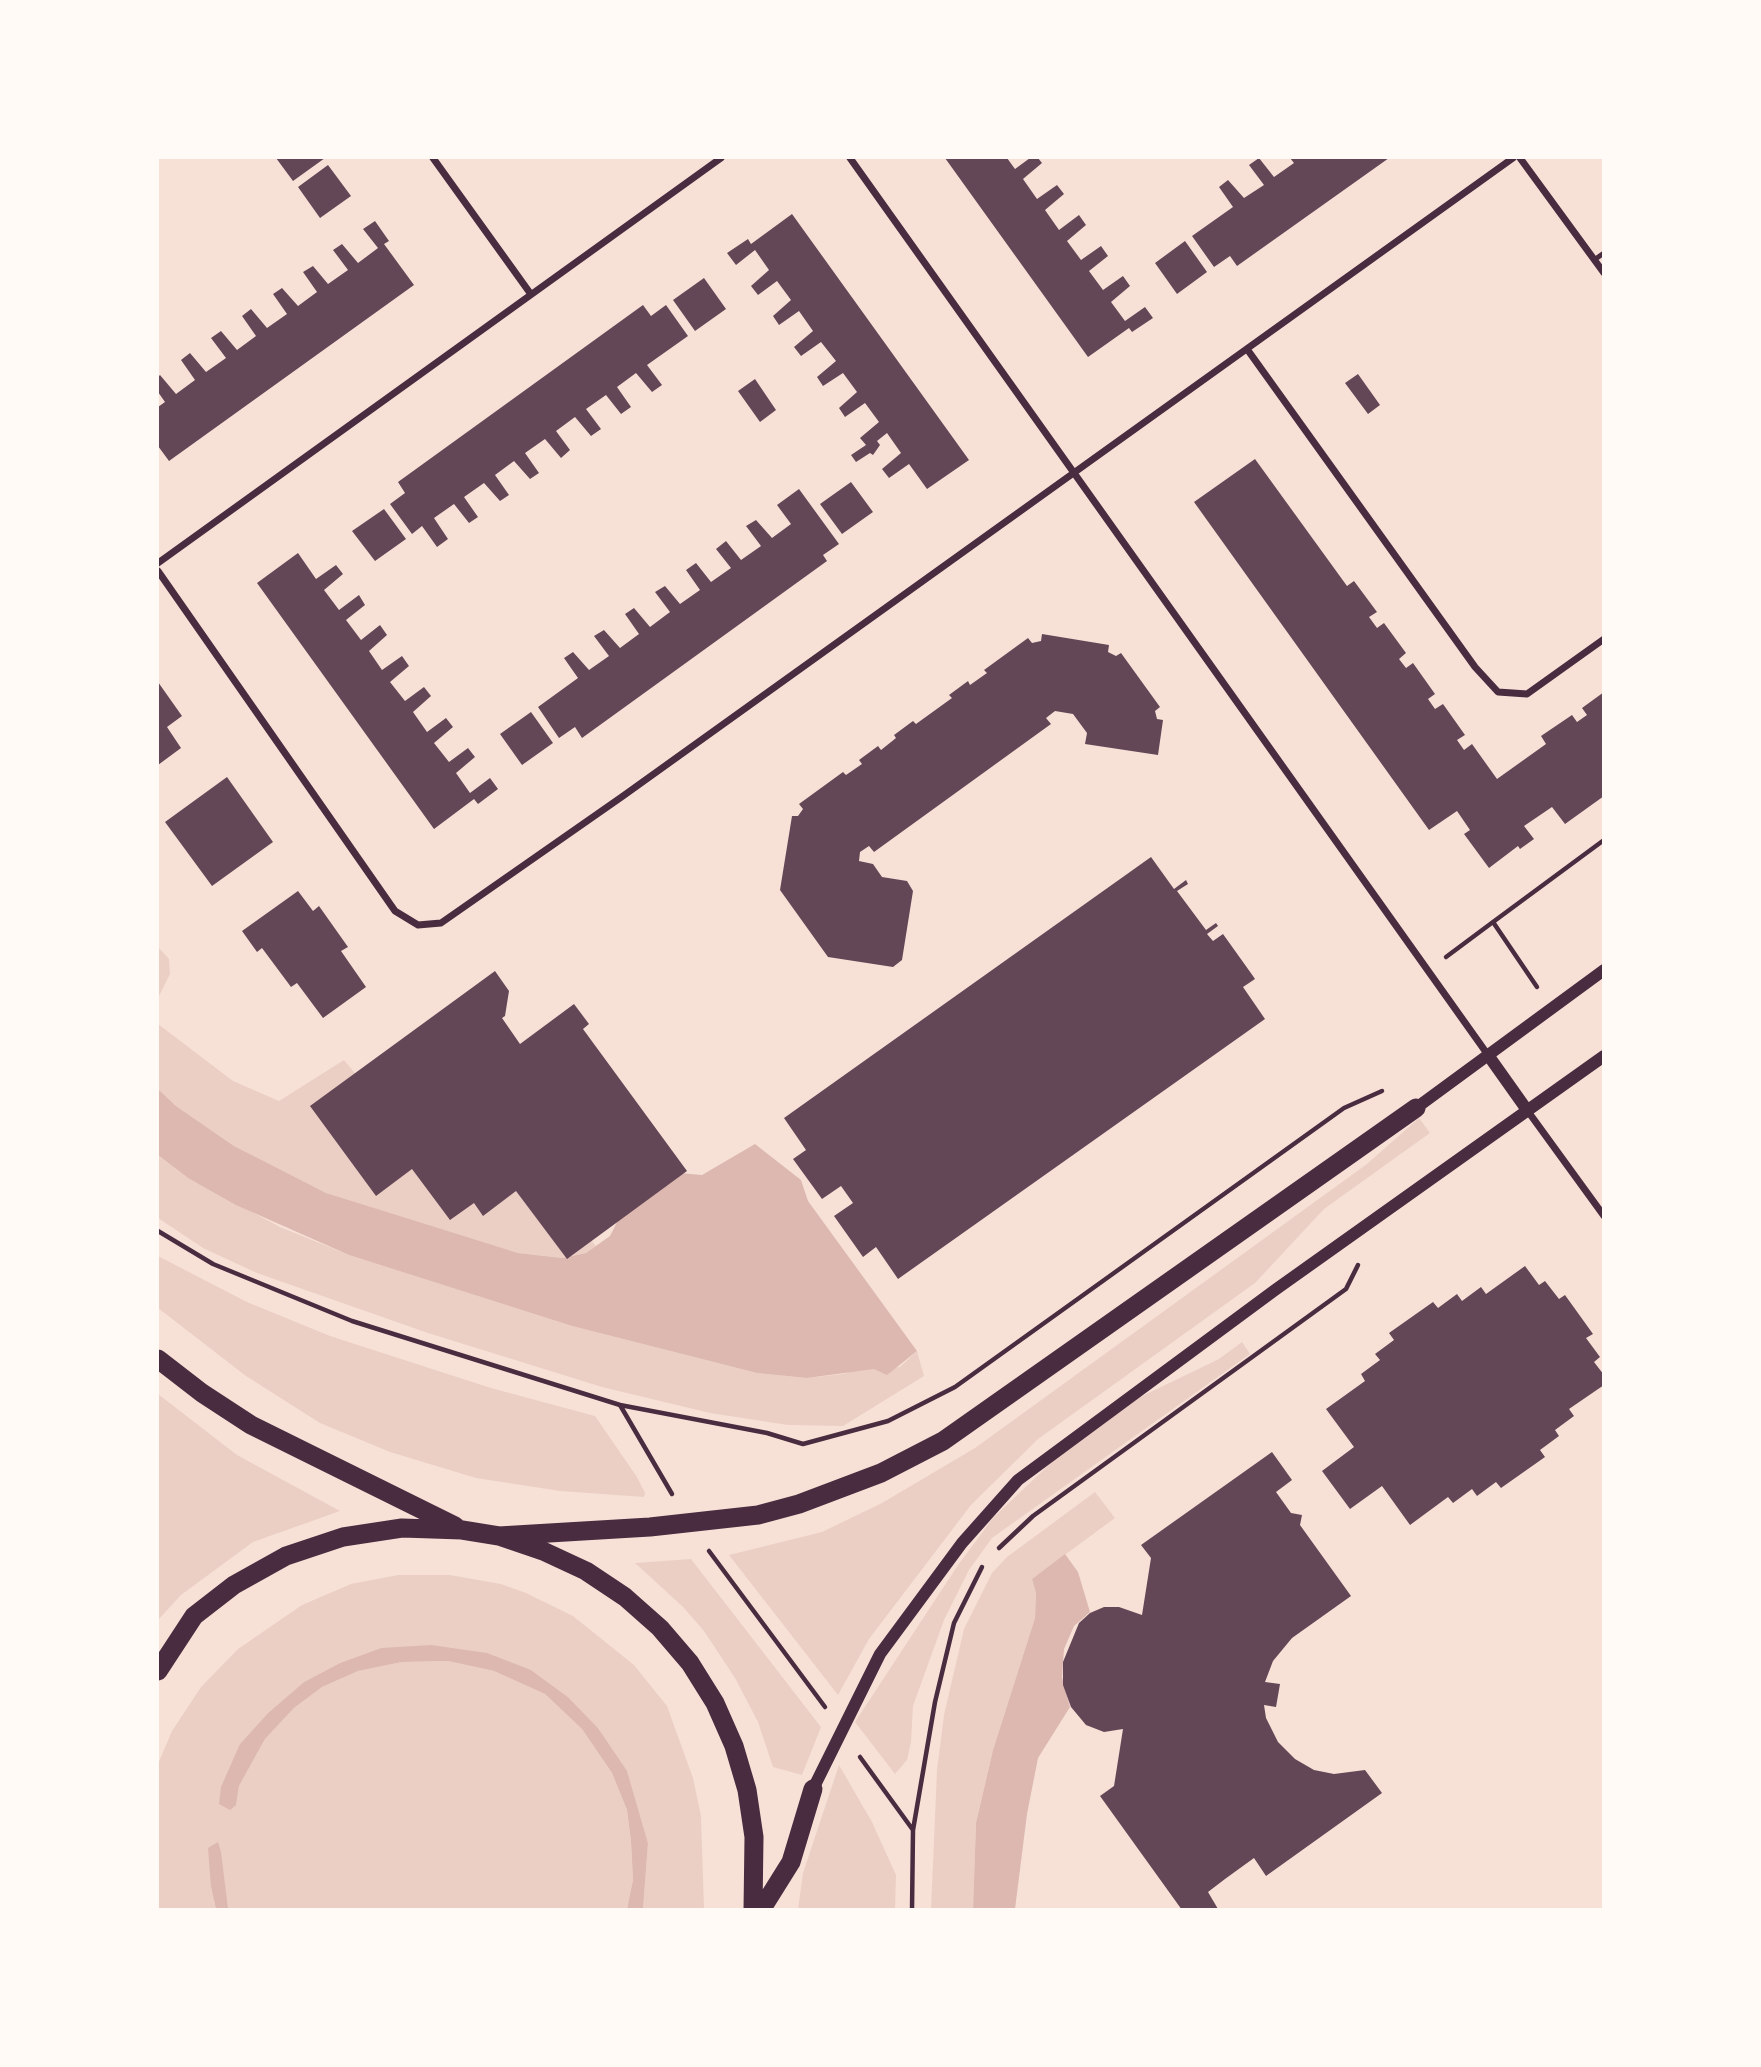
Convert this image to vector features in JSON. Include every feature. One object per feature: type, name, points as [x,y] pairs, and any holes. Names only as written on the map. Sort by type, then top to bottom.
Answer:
[{"type":"highway","points":[[499,1536],[691,1523],[758,1515],[799,1504],[881,1473],[943,1441],[1416,1108]]},
{"type":"highway","points":[[158,1359],[251,1425],[462,1530]]},
{"type":"highway","points":[[158,1671],[194,1616],[234,1585],[286,1556],[343,1537],[402,1528],[462,1530],[499,1536],[543,1551],[605,1584],[660,1628],[690,1663],[720,1714],[734,1746],[747,1790],[754,1836],[752,1909]]},
{"type":"highway","points":[[761,1909],[791,1862],[813,1789]]},
{"type":"street","points":[[433,158],[530,293]]},
{"type":"street","points":[[158,563],[721,158]]},
{"type":"street","points":[[850,158],[1604,1216]]},
{"type":"street","points":[[158,571],[395,911],[418,925],[429,926],[453,915],[1076,473],[1513,158]]},
{"type":"street","points":[[1520,158],[1604,273]]},
{"type":"street","points":[[1247,349],[1475,667],[1498,692],[1527,694],[1604,639]]},
{"type":"street","points":[[1416,1108],[1604,970]]},
{"type":"street","points":[[813,1789],[840,1729],[880,1654],[920,1596],[996,1501],[1018,1480],[1076,1434],[1604,1056]]},
{"type":"lane","points":[[1594,260],[1604,253]]},
{"type":"path","points":[[1428,971],[1604,840]]},
{"type":"path","points":[[1493,922],[1551,1008]]},
{"type":"path","points":[[158,1231],[214,1264],[352,1321],[620,1405],[767,1433],[803,1444],[888,1422],[955,1387],[1344,1108],[1381,1091],[1395,1089]]},
{"type":"path","points":[[995,1552],[1033,1516],[1346,1289],[1385,1212]]},
{"type":"path","points":[[620,1405],[712,1557],[914,1830]]},
{"type":"path","points":[[912,1909],[914,1830],[935,1702],[954,1623],[985,1561]]},
{"type":"shaded area","points":[[158,947],[169,959],[170,974],[158,998]]},
{"type":"shaded area","points":[[158,1024],[233,1081],[279,1101],[344,1060],[386,1111],[540,1180],[596,1246],[586,1253],[562,1258],[518,1253],[421,1225],[326,1193],[292,1177],[234,1146],[176,1106],[158,1089]]},
{"type":"shaded area","points":[[158,1089],[176,1106],[234,1146],[326,1193],[518,1253],[562,1258],[586,1253],[610,1236],[640,1177],[669,1172],[702,1175],[755,1144],[801,1180],[808,1201],[917,1351],[887,1375],[874,1369],[807,1378],[757,1373],[572,1326],[349,1255],[236,1205],[188,1178],[158,1155]]},
{"type":"shaded area","points":[[1419,1118],[1430,1133],[1324,1209],[1255,1283],[1038,1439],[971,1505],[869,1639],[838,1695],[729,1555],[822,1532],[882,1503],[975,1448],[1367,1164]]},
{"type":"shaded area","points":[[158,1155],[188,1178],[280,1227],[349,1255],[572,1326],[757,1373],[807,1378],[843,1374],[859,1369],[900,1367],[917,1351],[924,1376],[843,1426],[788,1425],[710,1413],[602,1387],[428,1333],[257,1273],[203,1248],[158,1218]]},
{"type":"shaded area","points":[[158,1256],[247,1302],[330,1336],[491,1388],[595,1416],[637,1477],[645,1493],[644,1497],[560,1491],[476,1478],[390,1452],[320,1423],[246,1376],[158,1308]]},
{"type":"shaded area","points":[[1242,1342],[1250,1354],[992,1538],[969,1570],[944,1620],[913,1706],[907,1760],[895,1774],[855,1722],[958,1565],[993,1518],[1073,1442],[1132,1401],[1219,1359]]},
{"type":"shaded area","points":[[158,1394],[237,1455],[340,1511],[253,1542],[181,1595],[158,1620]]},
{"type":"shaded area","points":[[1095,1492],[1115,1518],[1032,1579],[1036,1593],[1035,1618],[993,1750],[976,1823],[973,1909],[931,1910],[937,1770],[944,1715],[964,1629],[992,1573],[1007,1557]]},
{"type":"shaded area","points":[[1065,1554],[1078,1572],[1090,1612],[1074,1626],[1064,1649],[1062,1677],[1070,1707],[1038,1758],[1027,1814],[1015,1909],[973,1910],[976,1823],[993,1750],[1035,1618],[1036,1593],[1032,1579]]},
{"type":"shaded area","points":[[691,1559],[821,1727],[802,1775],[773,1767],[758,1722],[735,1678],[704,1631],[683,1607],[635,1563]]},
{"type":"shaded area","points":[[398,1575],[450,1575],[501,1584],[526,1593],[573,1616],[634,1665],[667,1706],[693,1778],[701,1816],[704,1909],[643,1909],[648,1843],[627,1772],[598,1728],[568,1697],[531,1670],[381,1648],[340,1663],[304,1682],[268,1713],[240,1744],[236,1805],[239,1786],[265,1739],[294,1708],[322,1687],[358,1671],[402,1662],[448,1661],[494,1671],[545,1694],[582,1729],[612,1773],[627,1810],[631,1841],[633,1880],[627,1909],[228,1909],[211,1887],[216,1909],[158,1910],[158,1764],[172,1731],[201,1687],[238,1649],[302,1605],[351,1584]]},
{"type":"shaded area","points":[[431,1645],[487,1653],[531,1670],[568,1697],[598,1728],[627,1771],[648,1843],[643,1909],[627,1909],[633,1880],[631,1841],[627,1810],[612,1773],[582,1729],[545,1694],[494,1671],[448,1661],[402,1662],[358,1671],[322,1687],[294,1708],[265,1739],[239,1786],[236,1805],[230,1810],[219,1804],[221,1787],[240,1744],[268,1713],[304,1682],[340,1663],[381,1648]]},
{"type":"shaded area","points":[[839,1765],[872,1822],[896,1875],[895,1909],[798,1909],[803,1873]]},
{"type":"shaded area","points":[[218,1842],[228,1909],[216,1909],[211,1887],[208,1848]]},
{"type":"building","points":[[276,158],[325,158],[293,181]]},
{"type":"building","points":[[945,158],[1007,158],[1015,169],[1030,158],[1038,158],[1042,163],[1023,179],[1037,199],[1057,185],[1064,194],[1045,210],[1059,230],[1079,215],[1086,225],[1067,241],[1081,260],[1101,246],[1108,256],[1089,271],[1103,290],[1123,276],[1130,286],[1111,302],[1125,321],[1145,307],[1153,318],[1132,332],[1129,328],[1088,357]]},
{"type":"building","points":[[1259,158],[1274,177],[1294,163],[1290,158],[1389,158],[1237,266],[1230,256],[1214,267],[1192,236],[1233,207],[1219,187],[1228,180],[1244,198],[1264,185],[1249,165]]},
{"type":"building","points":[[328,165],[351,196],[320,218],[298,187]]},
{"type":"building","points":[[792,214],[969,460],[927,489],[909,464],[889,478],[882,469],[901,453],[887,433],[877,441],[880,445],[873,455],[870,453],[856,462],[851,455],[866,445],[860,438],[879,422],[865,403],[845,417],[839,408],[857,392],[843,373],[823,386],[817,377],[836,361],[821,342],[801,356],[794,347],[813,331],[799,311],[779,325],[773,316],[791,300],[777,281],[758,295],[751,286],[769,270],[755,250],[736,265],[727,253],[748,239],[751,244]]},
{"type":"building","points":[[375,221],[389,241],[384,244],[414,285],[169,461],[158,446],[158,407],[165,402],[158,392],[158,377],[160,375],[176,394],[195,380],[181,360],[190,353],[206,372],[226,358],[211,338],[221,331],[237,350],[256,336],[242,316],[251,309],[267,328],[287,314],[273,294],[282,288],[298,306],[317,292],[303,272],[313,266],[328,284],[348,270],[333,250],[342,244],[358,263],[378,248],[363,229]]},
{"type":"building","points":[[1185,241],[1207,272],[1177,294],[1155,263]]},
{"type":"building","points":[[704,278],[726,309],[695,331],[673,300]]},
{"type":"building","points":[[643,305],[651,316],[666,305],[688,336],[647,365],[662,385],[652,392],[636,373],[617,387],[631,407],[621,414],[606,395],[586,409],[601,429],[591,436],[575,417],[556,431],[570,450],[561,458],[545,439],[525,453],[539,473],[530,479],[514,461],[495,475],[509,495],[500,501],[484,483],[464,497],[478,517],[469,523],[454,504],[434,518],[448,539],[437,547],[422,526],[412,534],[390,504],[405,493],[398,482]]},
{"type":"building","points":[[1358,374],[1380,405],[1368,414],[1345,383]]},
{"type":"building","points":[[755,379],[776,410],[760,422],[738,391]]},
{"type":"building","points":[[1255,459],[1347,586],[1354,581],[1377,612],[1369,617],[1377,628],[1384,623],[1406,653],[1399,659],[1406,668],[1413,663],[1435,694],[1428,699],[1435,709],[1443,704],[1465,735],[1457,740],[1464,750],[1472,744],[1497,779],[1546,744],[1541,736],[1572,715],[1577,722],[1587,715],[1582,708],[1604,692],[1604,796],[1565,824],[1552,807],[1524,826],[1534,839],[1520,849],[1518,846],[1489,868],[1464,834],[1470,830],[1457,811],[1429,830],[1194,502]]},
{"type":"building","points":[[851,482],[873,512],[842,534],[820,504]]},
{"type":"building","points":[[799,489],[839,544],[823,555],[827,561],[582,738],[575,727],[559,738],[538,707],[578,678],[564,658],[573,652],[589,670],[609,656],[594,636],[604,630],[620,648],[639,634],[625,614],[634,608],[650,627],[670,612],[655,592],[665,586],[680,604],[700,590],[686,570],[696,563],[711,582],[731,568],[716,549],[726,541],[741,560],[761,546],[746,526],[756,520],[772,538],[791,524],[777,505]]},
{"type":"building","points":[[384,509],[406,539],[375,561],[352,531]]},
{"type":"building","points":[[298,553],[316,579],[336,565],[343,574],[324,590],[339,610],[359,595],[365,605],[346,620],[361,640],[380,625],[387,635],[369,651],[382,670],[402,656],[409,666],[390,682],[405,701],[424,687],[431,696],[413,712],[427,732],[446,718],[453,727],[434,743],[449,762],[468,748],[475,757],[456,773],[470,793],[490,778],[498,789],[478,804],[474,799],[434,829],[257,583]]},
{"type":"building","points":[[1042,634],[1109,645],[1108,652],[1116,656],[1121,653],[1160,707],[1155,711],[1157,719],[1163,720],[1158,755],[1085,744],[1087,733],[1073,714],[1055,711],[1046,718],[1051,724],[874,852],[869,846],[860,852],[859,861],[873,864],[882,877],[907,881],[913,891],[902,960],[893,967],[828,957],[780,890],[792,816],[798,816],[803,809],[799,804],[843,772],[846,775],[862,764],[859,760],[878,746],[881,750],[896,738],[894,735],[913,721],[916,724],[952,698],[949,695],[968,681],[970,685],[987,673],[984,670],[1028,638],[1032,643],[1041,641]]},
{"type":"building","points":[[158,682],[182,716],[167,727],[181,748],[158,765]]},
{"type":"building","points":[[531,712],[553,743],[522,765],[500,734]]},
{"type":"building","points":[[227,777],[273,842],[212,886],[165,822]]},
{"type":"building","points":[[1151,857],[1174,889],[1186,880],[1188,884],[1177,891],[1206,930],[1216,923],[1218,926],[1207,934],[1213,941],[1223,934],[1253,976],[1255,979],[1243,987],[1265,1019],[898,1279],[876,1247],[863,1257],[834,1216],[853,1203],[841,1186],[822,1199],[793,1159],[806,1150],[784,1118]]},
{"type":"building","points":[[298,891],[313,911],[319,906],[348,947],[341,951],[366,987],[323,1018],[297,983],[291,987],[262,948],[257,952],[242,931]]},
{"type":"building","points":[[495,971],[509,991],[505,1016],[502,1018],[520,1044],[574,1004],[589,1024],[583,1029],[687,1171],[567,1259],[516,1191],[483,1216],[474,1203],[450,1220],[412,1169],[376,1196],[310,1106]]},
{"type":"building","points":[[1525,1266],[1539,1285],[1545,1281],[1559,1299],[1565,1295],[1593,1334],[1586,1338],[1600,1357],[1594,1362],[1604,1375],[1604,1385],[1569,1409],[1574,1416],[1555,1430],[1559,1436],[1540,1450],[1545,1457],[1501,1488],[1496,1482],[1477,1496],[1472,1489],[1453,1503],[1448,1497],[1410,1525],[1382,1486],[1350,1509],[1322,1471],[1354,1447],[1326,1409],[1365,1381],[1361,1374],[1380,1360],[1375,1354],[1394,1340],[1389,1333],[1433,1302],[1438,1308],[1457,1294],[1462,1301],[1481,1287],[1486,1294]]},
{"type":"building","points":[[1272,1452],[1292,1480],[1276,1492],[1291,1513],[1302,1515],[1300,1525],[1351,1596],[1292,1638],[1273,1661],[1265,1682],[1280,1684],[1276,1707],[1264,1705],[1266,1718],[1278,1742],[1295,1759],[1314,1770],[1334,1774],[1365,1770],[1382,1793],[1266,1876],[1254,1858],[1208,1892],[1218,1909],[1182,1910],[1100,1796],[1114,1786],[1123,1729],[1104,1732],[1086,1725],[1071,1707],[1063,1685],[1063,1662],[1079,1623],[1090,1613],[1104,1607],[1119,1607],[1142,1615],[1151,1558],[1141,1545]]}]
